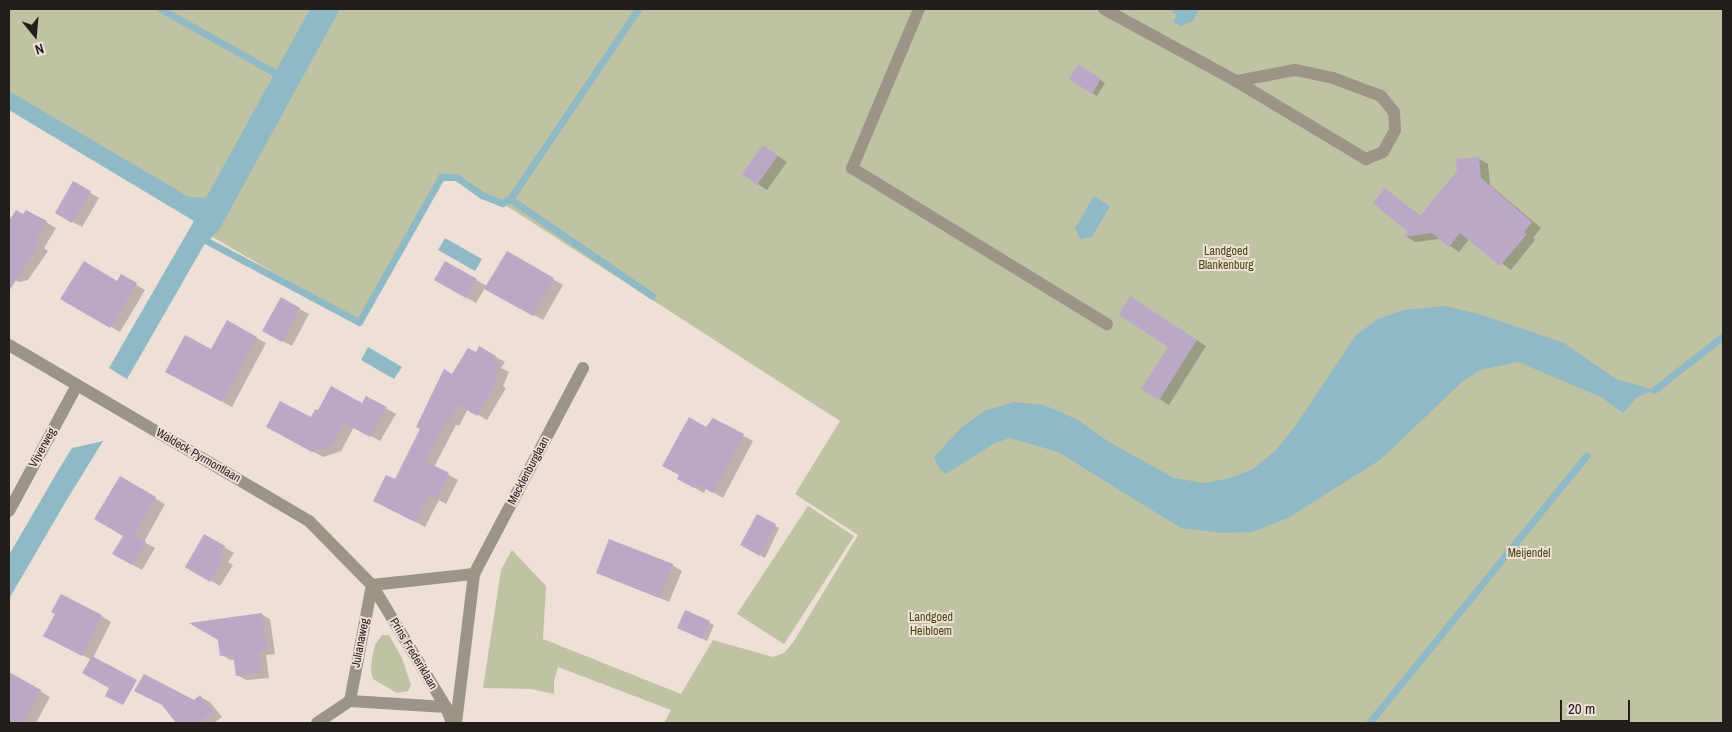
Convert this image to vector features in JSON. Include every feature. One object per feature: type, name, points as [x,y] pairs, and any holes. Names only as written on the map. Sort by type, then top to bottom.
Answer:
[{"type":"street","points":[[919,9],[852,168],[1107,324]]},
{"type":"street","points":[[1104,9],[1236,80],[1366,159],[1383,152],[1394,130],[1394,112],[1381,96],[1333,78],[1295,70],[1236,80]]},
{"type":"street","name":"Waldeck Pyrmontlaan","points":[[9,345],[309,521],[372,585]]},
{"type":"street","name":"Mecklenburglaan","points":[[454,723],[474,574],[583,368]]},
{"type":"street","name":"Vijverweg","points":[[9,511],[77,385]]},
{"type":"street","points":[[372,585],[474,574]]},
{"type":"street","name":"Julianaweg","points":[[350,701],[372,585]]},
{"type":"street","name":"Prins Frederiklaan","points":[[372,585],[454,723]]},
{"type":"street","points":[[317,723],[350,701],[446,708]]},
{"type":"green space","name":"Landgoed Blankenburg","points":[[9,9],[1723,9],[1723,723],[664,723],[671,710],[558,667],[554,681],[554,694],[531,689],[483,688],[501,570],[512,550],[546,586],[543,639],[681,694],[713,640],[773,657],[784,653],[794,641],[858,535],[795,494],[840,421],[502,203],[482,195],[456,177],[440,177],[359,322],[209,235],[185,205],[9,102]]},
{"type":"green space","points":[[808,506],[854,536],[784,644],[737,614]]},
{"type":"green space","points":[[382,635],[389,635],[402,658],[411,685],[408,691],[397,693],[373,679],[371,671],[372,658],[375,645]]},
{"type":"water","points":[[310,9],[340,9],[219,230],[204,245],[127,379],[109,368],[194,221],[9,110],[9,91],[189,197],[206,198]]},
{"type":"water","points":[[1180,9],[1199,9],[1193,21],[1181,26],[1173,22]]},
{"type":"water","points":[[1094,196],[1110,206],[1092,237],[1080,239],[1075,228]]},
{"type":"water","points":[[445,238],[482,259],[475,271],[438,250]]},
{"type":"water","points":[[1446,306],[1479,314],[1564,343],[1616,379],[1654,390],[1637,397],[1623,413],[1601,397],[1518,362],[1480,370],[1462,382],[1380,460],[1288,518],[1252,532],[1223,533],[1181,528],[1058,452],[1010,438],[995,443],[946,474],[939,468],[934,457],[961,428],[984,411],[1014,402],[1044,405],[1078,420],[1109,442],[1174,478],[1205,483],[1230,478],[1251,470],[1276,450],[1296,425],[1356,335],[1378,319],[1403,310]]},
{"type":"water","points":[[368,347],[402,367],[394,379],[361,360]]},
{"type":"water","points":[[103,441],[9,599],[9,555],[59,469],[72,448]]},
{"type":"building","points":[[1079,64],[1101,79],[1092,94],[1069,79]]},
{"type":"building","points":[[763,145],[778,156],[757,185],[742,174]]},
{"type":"building","points":[[1479,157],[1481,178],[1532,222],[1524,232],[1527,234],[1500,266],[1460,233],[1449,247],[1432,233],[1404,237],[1408,232],[1373,203],[1385,188],[1420,216],[1457,171],[1456,159]]},
{"type":"building","points":[[73,181],[91,191],[72,223],[55,213]]},
{"type":"building","points":[[16,210],[23,214],[26,210],[47,221],[35,242],[39,245],[9,291],[9,221]]},
{"type":"building","points":[[507,251],[554,278],[533,316],[484,289]]},
{"type":"building","points":[[84,261],[117,281],[121,274],[137,283],[110,328],[60,299]]},
{"type":"building","points":[[445,261],[477,279],[466,298],[434,280]]},
{"type":"building","points":[[1130,296],[1197,340],[1159,400],[1141,389],[1168,347],[1119,315]]},
{"type":"building","points":[[281,297],[300,308],[282,342],[262,331]]},
{"type":"building","points":[[227,320],[257,337],[222,402],[165,372],[185,335],[211,349]]},
{"type":"building","points":[[479,346],[496,356],[493,361],[500,365],[494,379],[497,381],[477,416],[458,405],[449,422],[446,421],[425,461],[449,473],[436,500],[429,494],[415,522],[373,501],[386,475],[395,479],[420,429],[416,427],[444,369],[452,374],[468,348],[476,352]]},
{"type":"building","points":[[331,386],[362,403],[366,396],[387,407],[370,437],[344,423],[332,446],[312,452],[266,427],[280,401],[311,417],[315,409],[318,410]]},
{"type":"building","points":[[689,417],[706,427],[713,418],[744,434],[713,493],[696,484],[694,488],[677,479],[679,475],[662,466]]},
{"type":"building","points":[[120,476],[156,497],[135,535],[146,542],[132,565],[112,554],[123,536],[94,519]]},
{"type":"building","points":[[757,514],[776,524],[760,556],[740,545]]},
{"type":"building","points":[[204,534],[225,546],[220,555],[224,558],[210,582],[185,567]]},
{"type":"building","points":[[609,539],[673,564],[659,598],[596,573]]},
{"type":"building","points":[[61,594],[102,615],[82,656],[43,636],[55,614],[51,612]]},
{"type":"building","points":[[685,610],[710,621],[702,639],[677,628]]},
{"type":"building","points":[[262,613],[267,650],[258,651],[261,673],[236,676],[233,654],[220,656],[218,640],[189,623]]},
{"type":"building","points":[[92,656],[137,680],[123,705],[105,696],[109,688],[82,673]]},
{"type":"building","points":[[9,672],[41,690],[23,723],[9,723]]},
{"type":"building","points":[[144,674],[194,700],[200,695],[213,712],[197,723],[176,723],[162,705],[134,691]]},
{"type":"waterway","points":[[161,9],[275,73]]},
{"type":"waterway","points":[[207,241],[359,322],[441,177],[456,177],[482,195],[502,203],[510,199],[638,9]]},
{"type":"waterway","points":[[1175,9],[1188,17],[1192,9]]},
{"type":"waterway","points":[[510,199],[652,296]]},
{"type":"waterway","points":[[1654,390],[1723,336]]},
{"type":"waterway","points":[[1369,723],[1587,455]]},
{"type":"park label","name":"Meijendel","points":[[1529,554]]},
{"type":"park label","name":"Landgoed Heibloem","points":[[931,625]]}]
